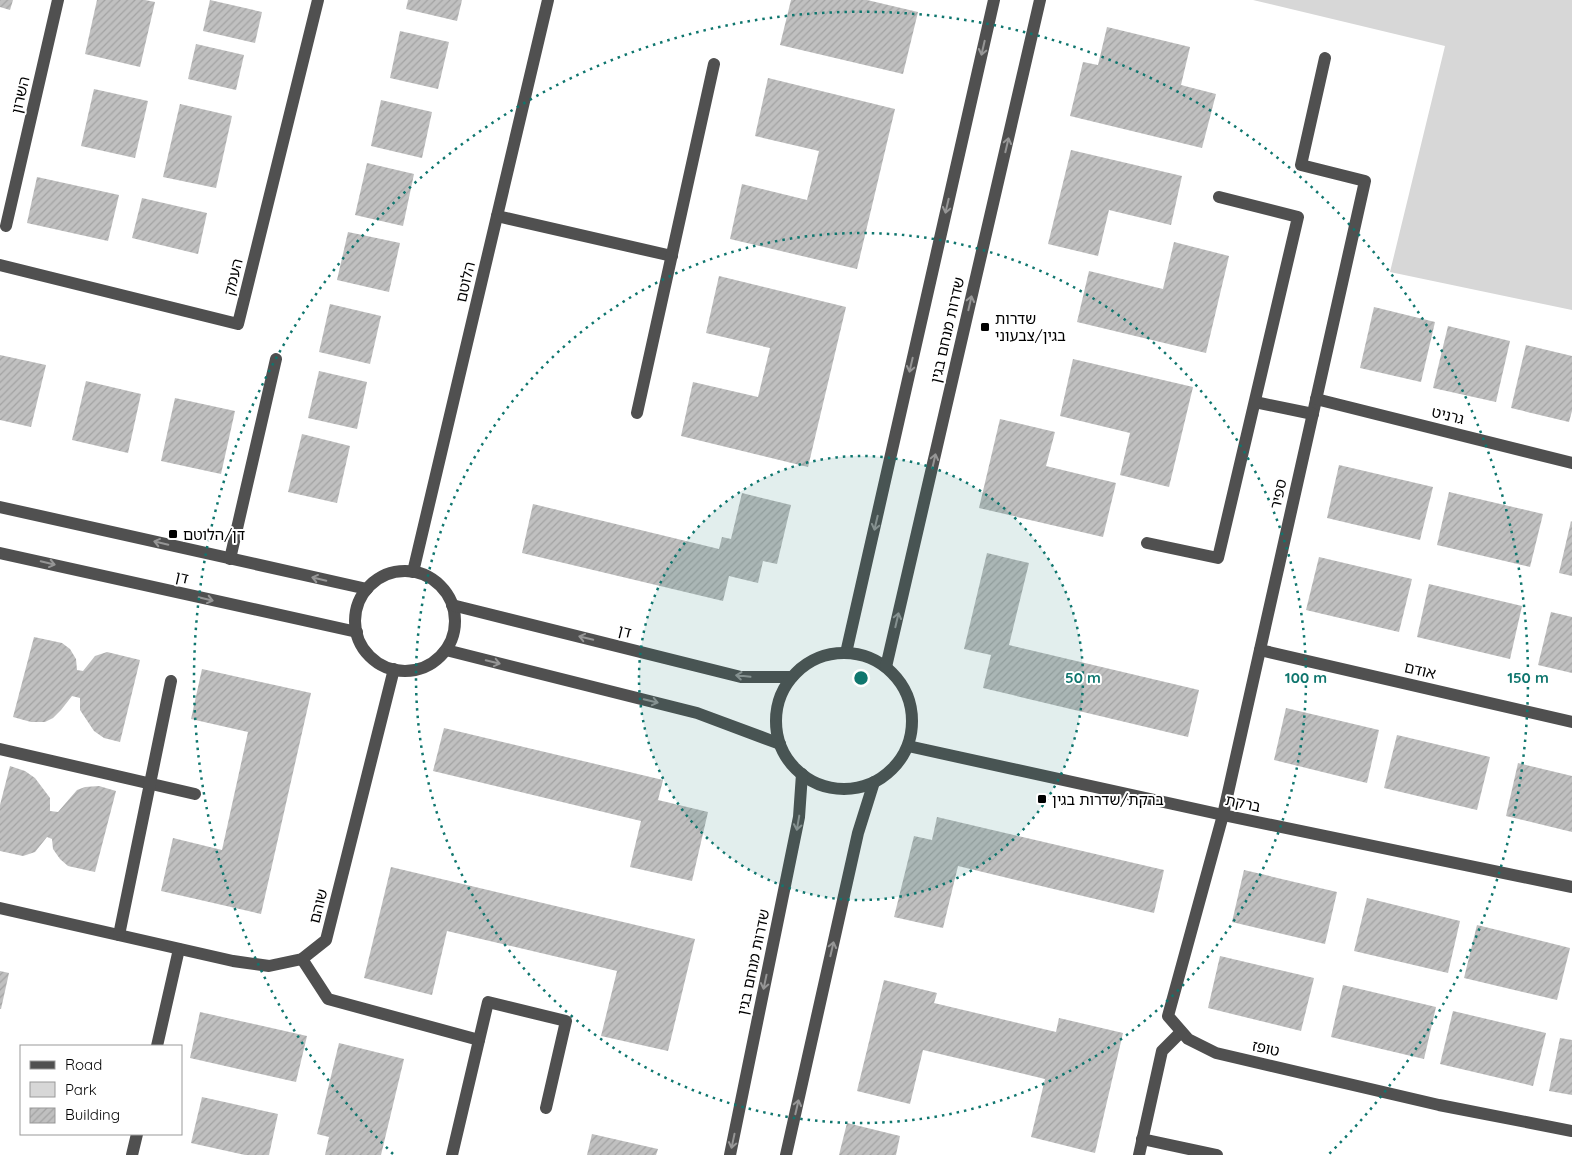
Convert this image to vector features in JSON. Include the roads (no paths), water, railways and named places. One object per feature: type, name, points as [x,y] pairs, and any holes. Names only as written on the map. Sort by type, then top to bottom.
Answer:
[{"type":"street","name":"השרון","points":[[6,226],[58,0]]},
{"type":"street","name":"העמק","points":[[0,265],[238,324],[318,0]]},
{"type":"street","name":"הלוטם","points":[[414,572],[548,0]]},
{"type":"street","name":"שדרות מנחם בגין","points":[[846,653],[994,0]]},
{"type":"street","name":"שדרות מנחם בגין","points":[[886,667],[1040,0]]},
{"type":"street","name":"ספיר","points":[[1223,815],[1365,181],[1301,165],[1325,58]]},
{"type":"street","points":[[637,413],[714,64]]},
{"type":"street","points":[[1147,542],[1218,558],[1298,217],[1219,197]]},
{"type":"street","points":[[497,216],[672,256]]},
{"type":"street","points":[[230,559],[276,359]]},
{"type":"street","name":"גרניט","points":[[1316,399],[1572,463]]},
{"type":"street","points":[[1255,402],[1313,414]]},
{"type":"street","name":"דן","points":[[0,507],[367,589]]},
{"type":"street","name":"דן","points":[[0,553],[357,632]]},
{"type":"street","points":[[404,571],[414,572],[434,580],[445,591],[452,605],[455,621],[453,636],[446,650],[435,661],[419,669],[402,671],[385,667],[371,657],[360,643],[355,627],[356,610],[363,594],[374,581],[389,574],[404,571]]},
{"type":"street","name":"דן","points":[[452,605],[741,677],[792,677]]},
{"type":"street","points":[[446,650],[697,713],[780,744]]},
{"type":"street","name":"אודם","points":[[1260,650],[1572,722]]},
{"type":"street","points":[[846,653],[867,657],[886,667],[901,683],[910,702],[913,724],[908,746],[900,760],[889,773],[874,782],[856,788],[837,788],[818,784],[802,774],[789,760],[780,744],[776,727],[777,709],[782,692],[792,677],[807,664],[826,655],[846,653]]},
{"type":"street","name":"שוהם","points":[[0,908],[234,961],[269,966],[302,959],[326,940],[394,669]]},
{"type":"street","points":[[119,935],[170,680]]},
{"type":"street","name":"ברקת","points":[[908,746],[1223,815],[1572,887]]},
{"type":"street","points":[[0,749],[195,794]]},
{"type":"street","name":"שדרות מנחם בגין","points":[[730,1155],[799,817],[802,774]]},
{"type":"street","points":[[786,1155],[858,833],[874,782]]},
{"type":"street","name":"טופז","points":[[1223,815],[1168,1016],[1188,1040],[1216,1053],[1439,1104],[1572,1130]]},
{"type":"street","points":[[157,1045],[179,949]]},
{"type":"street","points":[[302,959],[328,999],[479,1040]]},
{"type":"street","points":[[452,1155],[488,1002],[566,1021],[546,1108]]},
{"type":"street","points":[[1139,1155],[1162,1051],[1181,1032]]},
{"type":"street","points":[[132,1155],[137,1135]]},
{"type":"street","points":[[1142,1139],[1217,1155]]},
{"type":"place","name":"שדרות בגין/צבעוני","points":[[985,327]]},
{"type":"place","name":"דן/הלוטם","points":[[173,534]]},
{"type":"place","name":"ברקת/שדרות בגין","points":[[1042,799]]}]
